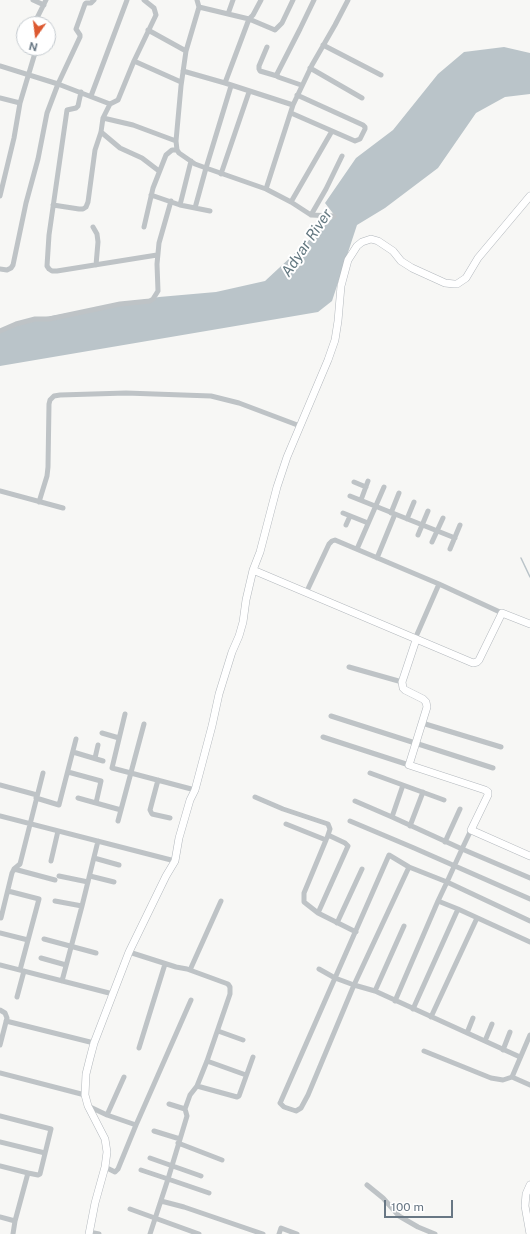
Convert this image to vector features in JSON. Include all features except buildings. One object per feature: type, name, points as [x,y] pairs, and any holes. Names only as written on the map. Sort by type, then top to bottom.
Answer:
[{"type":"street","points":[[33,0],[45,2],[38,16]]},
{"type":"street","points":[[0,269],[7,270],[13,265],[26,203],[38,159],[47,113],[58,84],[80,37],[76,29],[85,4],[91,3],[94,0]]},
{"type":"street","points":[[91,96],[127,0]]},
{"type":"street","points":[[53,205],[79,209],[86,207],[95,150],[101,132],[103,118],[110,104],[118,100],[134,61],[156,15],[154,8],[144,0]]},
{"type":"street","points":[[197,0],[199,7],[186,51],[181,82],[176,141],[177,150],[183,157],[191,161],[221,174],[266,189],[291,202],[311,215],[334,216]]},
{"type":"street","points":[[228,14],[233,0]]},
{"type":"street","points":[[225,83],[249,20],[261,0]]},
{"type":"street","points":[[199,7],[249,20],[275,30],[282,23],[293,0]]},
{"type":"street","points":[[277,76],[314,0]]},
{"type":"street","points":[[266,189],[291,113],[292,105],[310,68],[348,0]]},
{"type":"street","points":[[148,30],[186,51]]},
{"type":"street","points":[[324,45],[381,75]]},
{"type":"street","points":[[267,47],[259,66],[260,71],[302,85]]},
{"type":"street","points":[[0,196],[14,138],[20,103],[34,56]]},
{"type":"street","points":[[134,61],[181,82]]},
{"type":"street","points":[[0,66],[58,84],[110,104]]},
{"type":"street","points":[[310,68],[362,98]]},
{"type":"street","points":[[183,71],[292,105]]},
{"type":"street","points":[[195,208],[231,86]]},
{"type":"street","points":[[81,92],[78,106],[67,110],[53,205],[47,260],[49,269],[52,271],[57,271],[157,255]]},
{"type":"street","points":[[221,174],[250,92]]},
{"type":"street","points":[[291,113],[355,141],[360,139],[365,129],[365,127],[297,94]]},
{"type":"street","points":[[0,98],[20,103]]},
{"type":"street","points":[[103,118],[133,125],[176,141]]},
{"type":"street","points":[[291,202],[332,131]]},
{"type":"street","points":[[101,132],[124,150],[142,158],[159,171]]},
{"type":"street","points":[[144,227],[151,195],[159,171],[169,152],[172,150],[177,150]]},
{"type":"street","points":[[311,215],[342,156]]},
{"type":"street","points":[[180,205],[191,161]]},
{"type":"street","points":[[151,195],[180,205],[210,211]]},
{"type":"street","points":[[99,1234],[89,1233],[95,1203],[105,1167],[107,1152],[105,1139],[88,1106],[85,1095],[86,1074],[94,1043],[129,952],[166,876],[175,861],[179,838],[190,800],[195,790],[219,694],[243,622],[246,600],[253,570],[260,552],[277,487],[287,457],[334,344],[338,321],[341,286],[348,260],[357,246],[362,242],[366,240],[378,240],[393,250],[401,261],[412,268],[445,283],[457,284],[466,278],[478,258],[530,196]]},
{"type":"street","points":[[0,331],[16,324],[35,319],[49,319],[120,304],[153,299],[158,291],[157,255],[161,235],[171,202]]},
{"type":"street","points":[[94,227],[98,242],[96,265]]},
{"type":"street","points":[[39,502],[47,476],[48,467],[49,404],[50,400],[54,396],[60,394],[126,393],[211,396],[239,403],[300,426]]},
{"type":"street","points":[[360,500],[368,481]]},
{"type":"street","points":[[354,482],[366,487]]},
{"type":"street","points":[[357,549],[384,487]]},
{"type":"street","points":[[0,491],[63,508]]},
{"type":"street","points":[[377,558],[399,493]]},
{"type":"street","points":[[350,496],[455,538]]},
{"type":"street","points":[[407,519],[414,502]]},
{"type":"street","points":[[418,535],[428,511]]},
{"type":"street","points":[[343,513],[368,523]]},
{"type":"street","points":[[346,525],[350,516]]},
{"type":"street","points":[[432,542],[443,518]]},
{"type":"street","points":[[450,550],[460,525]]},
{"type":"street","points":[[306,593],[329,544],[335,540],[530,624]]},
{"type":"street","points":[[253,570],[469,662],[477,662],[479,660],[502,613]]},
{"type":"street","points":[[409,765],[427,706],[424,699],[405,690],[402,682],[416,639],[439,584]]},
{"type":"street","points":[[350,668],[402,682]]},
{"type":"street","points":[[125,714],[112,768],[195,790]]},
{"type":"street","points":[[331,716],[493,768]]},
{"type":"street","points":[[422,723],[501,747]]},
{"type":"street","points":[[118,821],[144,724]]},
{"type":"street","points":[[102,733],[119,738]]},
{"type":"street","points":[[322,737],[488,792],[488,795],[438,901],[395,1001]]},
{"type":"street","points":[[0,785],[59,804],[76,739]]},
{"type":"street","points":[[95,758],[98,744]]},
{"type":"street","points":[[73,752],[103,761]]},
{"type":"street","points":[[68,772],[101,781],[96,803]]},
{"type":"street","points":[[1,918],[12,873],[20,864],[43,773]]},
{"type":"street","points":[[370,773],[444,800]]},
{"type":"street","points":[[158,780],[150,810],[152,814],[170,818]]},
{"type":"street","points":[[392,817],[403,785]]},
{"type":"street","points":[[410,826],[423,792]]},
{"type":"street","points":[[255,797],[328,824],[330,828],[327,838],[303,899],[304,902],[318,913],[356,932]]},
{"type":"street","points":[[78,798],[121,810]]},
{"type":"street","points":[[355,801],[445,842],[530,878]]},
{"type":"street","points":[[445,842],[460,809]]},
{"type":"street","points":[[0,817],[175,861]]},
{"type":"street","points":[[350,821],[530,899]]},
{"type":"street","points":[[286,824],[345,843],[348,846],[318,913]]},
{"type":"street","points":[[471,830],[530,856]]},
{"type":"street","points":[[51,861],[58,831]]},
{"type":"street","points":[[62,981],[98,841]]},
{"type":"street","points":[[409,867],[354,985],[315,1079],[301,1108],[296,1111],[284,1107],[280,1103],[389,855],[409,867],[447,882],[530,921]]},
{"type":"street","points":[[94,858],[119,865]]},
{"type":"street","points":[[14,869],[57,878],[89,879],[114,882]]},
{"type":"street","points":[[337,923],[362,869]]},
{"type":"street","points":[[8,891],[39,899],[28,940],[17,997]]},
{"type":"street","points":[[55,901],[82,906]]},
{"type":"street","points":[[438,901],[530,942]]},
{"type":"street","points":[[190,970],[220,902]]},
{"type":"street","points":[[413,1009],[458,909]]},
{"type":"street","points":[[431,1017],[477,918]]},
{"type":"street","points":[[375,991],[404,926]]},
{"type":"street","points":[[0,933],[28,940]]},
{"type":"street","points":[[44,939],[96,953]]},
{"type":"street","points":[[129,952],[165,964],[190,970],[228,984],[231,991],[207,1061],[197,1086],[190,1095],[185,1110],[187,1116],[150,1234]]},
{"type":"street","points":[[41,958],[66,965]]},
{"type":"street","points":[[139,1048],[165,964]]},
{"type":"street","points":[[0,965],[113,994]]},
{"type":"street","points":[[319,969],[335,978],[375,991],[520,1057]]},
{"type":"street","points":[[105,1167],[115,1172],[117,1171],[191,1000]]},
{"type":"street","points":[[0,1010],[5,1013],[7,1018],[0,1043]]},
{"type":"street","points":[[466,1033],[473,1018]]},
{"type":"street","points":[[6,1021],[94,1043]]},
{"type":"street","points":[[485,1042],[492,1024]]},
{"type":"street","points":[[218,1031],[243,1040]]},
{"type":"street","points":[[503,1050],[510,1032]]},
{"type":"street","points":[[512,1077],[530,1035]]},
{"type":"street","points":[[424,1051],[491,1078],[503,1080],[512,1077],[530,1085]]},
{"type":"street","points":[[197,1086],[237,1097],[239,1096],[253,1057]]},
{"type":"street","points":[[207,1061],[246,1074]]},
{"type":"street","points":[[0,1073],[85,1095]]},
{"type":"street","points":[[107,1115],[124,1077]]},
{"type":"street","points":[[168,1104],[185,1110]]},
{"type":"street","points":[[88,1106],[107,1115],[136,1125]]},
{"type":"street","points":[[0,1116],[51,1129],[40,1174],[38,1175],[0,1168]]},
{"type":"street","points":[[154,1130],[222,1160]]},
{"type":"street","points":[[0,1142],[45,1153]]},
{"type":"street","points":[[150,1158],[201,1176]]},
{"type":"street","points":[[141,1170],[209,1194]]},
{"type":"street","points":[[13,1234],[28,1173]]},
{"type":"street","points":[[367,1185],[383,1198],[400,1216],[418,1227],[435,1234]]},
{"type":"street","points":[[530,1185],[525,1206],[530,1234]]},
{"type":"street","points":[[161,1201],[184,1207],[263,1234]]},
{"type":"street","points":[[130,1209],[199,1234]]},
{"type":"street","points":[[0,1217],[15,1221]]},
{"type":"street","points":[[416,1234],[418,1227]]},
{"type":"street","points":[[279,1234],[281,1228],[297,1234]]},
{"type":"water","name":"Adyar River","points":[[504,47],[530,53],[530,94],[505,97],[476,113],[438,168],[385,208],[357,225],[332,301],[318,312],[0,366],[0,331],[46,317],[159,297],[216,292],[265,281],[335,216],[325,203],[356,158],[393,130],[438,74],[464,52]]},
{"type":"waterway","points":[[521,558],[530,577]]}]
